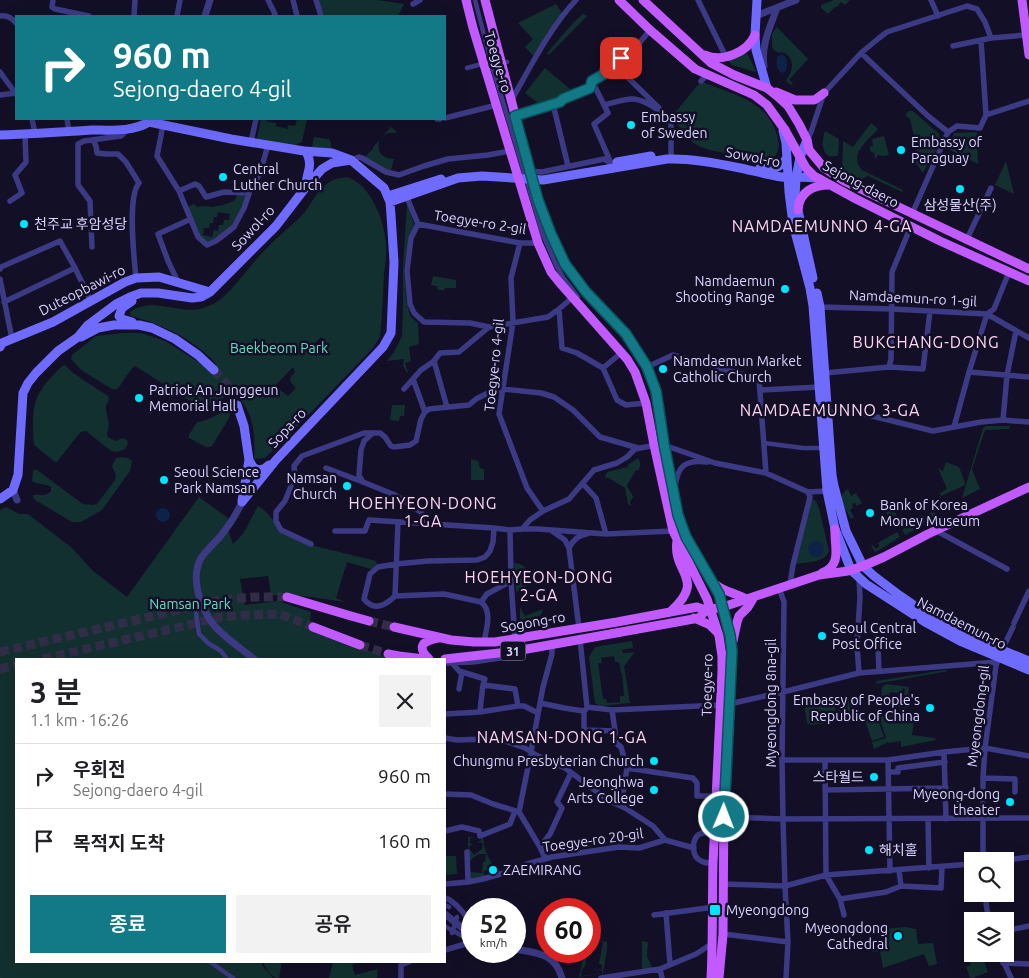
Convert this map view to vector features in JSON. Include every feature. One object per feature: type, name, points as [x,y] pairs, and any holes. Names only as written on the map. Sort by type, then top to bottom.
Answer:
[{"type":"main road","name":"Toegye-ro","points":[[466,0],[538,243],[551,272],[627,359],[634,372],[660,445],[678,515],[686,537],[719,594],[723,607],[732,651],[716,796],[711,978]]},
{"type":"main road","name":"Toegye-ro","points":[[485,0],[511,101],[511,116],[551,234],[565,264],[586,292],[626,334],[647,367],[656,391],[660,445],[673,531],[719,636],[725,704],[722,934],[718,978]]},
{"type":"main road","name":"Sejong-daero","points":[[619,0],[704,78],[754,95],[767,105],[786,130],[806,168],[814,176],[940,241],[1029,281]]},
{"type":"main road","name":"Sejong-daero","points":[[644,0],[711,63],[734,75],[767,88],[788,106],[807,140],[809,150],[824,168],[844,181],[1029,270]]},
{"type":"main road","points":[[757,0],[756,50],[767,88],[795,100],[814,100],[824,93]]},
{"type":"main road","points":[[1022,0],[1027,24],[1026,35],[1029,55]]},
{"type":"main road","points":[[473,28],[484,34],[487,32],[491,22]]},
{"type":"main road","points":[[697,50],[709,57],[726,57],[746,48],[755,35]]},
{"type":"main road","points":[[776,117],[786,138],[787,157],[795,197],[820,307],[828,412],[826,431]]},
{"type":"main road","points":[[0,135],[119,130],[143,126],[150,120],[170,123],[231,139],[306,151],[332,153],[351,160],[384,188],[389,199]]},
{"type":"main road","points":[[807,140],[792,178],[789,192],[793,224],[813,306],[819,387],[827,450]]},
{"type":"main road","points":[[306,151],[310,158],[311,166],[306,187]]},
{"type":"main road","name":"Sowol-ro","points":[[542,178],[612,163],[671,154],[686,154],[769,169],[781,165],[786,161],[787,157]]},
{"type":"main road","name":"Sowol-ro","points":[[389,199],[406,194],[430,182],[461,173],[479,172],[542,178],[667,159],[689,160],[792,178],[809,177],[820,179]]},
{"type":"main road","name":"Sowol-ro","points":[[210,292],[276,226],[322,169],[332,163],[351,160]]},
{"type":"main road","points":[[798,210],[798,202],[807,191],[820,186],[830,185]]},
{"type":"main road","points":[[856,199],[852,191],[859,188]]},
{"type":"main road","name":"Sopa-ro","points":[[242,502],[276,460],[383,347],[391,333],[394,262],[389,199]]},
{"type":"main road","name":"Duteopbawi-ro","points":[[0,347],[2,343],[53,322],[125,282],[136,278],[159,277],[210,292]]},
{"type":"main road","points":[[182,284],[186,292],[183,297]]},
{"type":"main road","points":[[13,490],[18,475],[23,393],[36,373],[88,325],[116,304],[130,297],[141,293],[158,293],[192,298],[201,297],[210,292]]},
{"type":"main road","points":[[148,294],[122,308],[119,316],[122,319],[152,328],[175,339],[198,355],[214,370]]},
{"type":"main road","points":[[0,500],[13,490],[20,475],[24,401],[27,391],[35,379],[79,338],[98,328],[114,325],[139,325]]},
{"type":"main road","points":[[237,405],[244,426],[249,460],[242,502]]},
{"type":"main road","name":"Namdaemun-ro","points":[[827,450],[827,491],[835,528],[851,570],[859,578],[925,622],[960,641],[1029,670]]},
{"type":"main road","name":"Namdaemun-ro","points":[[827,450],[841,518],[863,566],[928,615],[999,657],[1029,661]]},
{"type":"main road","points":[[249,460],[254,468],[258,470],[264,469],[276,460]]},
{"type":"main road","name":"Sogong-ro","points":[[394,628],[440,638],[474,642],[495,642],[515,640],[693,607],[708,610],[723,607],[819,574],[851,570],[863,566],[1029,487]]},
{"type":"main road","points":[[819,574],[827,571],[834,564],[837,554],[834,538],[835,528]]},
{"type":"main road","points":[[670,612],[684,596],[687,587],[685,574],[676,555],[677,541]]},
{"type":"main road","points":[[688,563],[693,566],[700,581],[706,582],[709,576],[718,587],[750,598],[748,607],[739,616],[732,651]]},
{"type":"main road","points":[[287,597],[369,621]]},
{"type":"main road","points":[[675,621],[679,616],[692,612],[693,607]]},
{"type":"main road","name":"Sogong-ro","points":[[449,662],[699,618],[708,610]]},
{"type":"main road","points":[[694,618],[710,626],[719,636]]},
{"type":"main road","points":[[313,627],[360,645]]},
{"type":"main road","points":[[428,658],[422,648],[424,643],[427,640],[440,638]]},
{"type":"main road","points":[[388,654],[415,658]]},
{"type":"street","points":[[53,0],[52,7],[55,9],[85,15]]},
{"type":"street","points":[[134,15],[135,0]]},
{"type":"street","points":[[177,15],[180,0]]},
{"type":"street","points":[[205,15],[210,0]]},
{"type":"street","points":[[269,0],[274,15]]},
{"type":"street","points":[[293,0],[297,15]]},
{"type":"street","points":[[316,0],[321,15]]},
{"type":"street","points":[[413,4],[420,0]]},
{"type":"street","points":[[475,0],[492,64],[511,116],[546,242],[563,278],[586,306]]},
{"type":"street","points":[[566,0],[570,6]]},
{"type":"street","points":[[511,101],[546,41],[576,0]]},
{"type":"street","points":[[698,0],[726,57]]},
{"type":"street","points":[[756,16],[796,0]]},
{"type":"street","points":[[931,0],[938,16]]},
{"type":"street","points":[[807,140],[824,93],[862,53],[888,32],[938,16],[966,3],[977,9],[985,22],[991,38]]},
{"type":"street","points":[[767,88],[763,57],[766,36],[778,8]]},
{"type":"street","points":[[0,16],[8,16],[15,22]]},
{"type":"street","points":[[511,116],[560,102],[590,88],[592,81],[604,74],[604,72],[637,46],[650,30]]},
{"type":"street","points":[[466,36],[483,31]]},
{"type":"street","points":[[953,46],[991,38],[1026,35]]},
{"type":"street","points":[[912,214],[948,132],[957,126],[980,128],[986,115],[982,40]]},
{"type":"street","points":[[862,53],[928,116],[948,132]]},
{"type":"street","points":[[467,68],[507,62]]},
{"type":"street","points":[[615,64],[668,116],[671,154]]},
{"type":"street","points":[[0,72],[15,92]]},
{"type":"street","points":[[592,81],[608,113],[594,124],[612,163]]},
{"type":"street","points":[[0,95],[15,93]]},
{"type":"street","points":[[604,105],[632,98],[647,103],[668,116]]},
{"type":"street","points":[[986,115],[1029,101]]},
{"type":"street","points":[[553,104],[568,166]]},
{"type":"street","points":[[446,118],[497,105]]},
{"type":"street","points":[[32,120],[35,133]]},
{"type":"street","points":[[67,120],[69,132]]},
{"type":"street","points":[[251,142],[256,120]]},
{"type":"street","points":[[170,123],[157,156],[179,191],[198,237],[207,245],[216,241],[234,227],[260,173],[268,145]]},
{"type":"street","points":[[92,247],[90,201],[78,185],[78,144],[84,141],[121,136],[129,129]]},
{"type":"street","points":[[10,202],[22,193],[15,175],[26,162],[25,134]]},
{"type":"street","points":[[93,140],[96,152],[118,154],[126,162],[139,183],[135,187],[132,204],[136,278]]},
{"type":"street","points":[[351,160],[359,157],[386,172],[399,174],[448,159],[510,151]]},
{"type":"street","name":"Sowol-ro","points":[[530,172],[542,172],[604,158],[612,163]]},
{"type":"street","points":[[179,191],[195,184],[199,186],[206,197],[224,192],[249,193]]},
{"type":"street","points":[[967,239],[992,188]]},
{"type":"street","points":[[406,194],[418,224],[411,238],[407,271],[410,304],[414,313],[424,322],[470,324],[489,327],[548,317],[572,298]]},
{"type":"street","points":[[182,284],[168,261],[158,234],[191,219]]},
{"type":"street","name":"Toegye-ro 2-gil","points":[[418,224],[520,243],[538,243]]},
{"type":"street","points":[[889,367],[892,272],[911,226]]},
{"type":"street","points":[[0,269],[60,241],[91,301]]},
{"type":"street","name":"Toegye-ro 4-gil","points":[[520,243],[511,278],[513,322],[499,414],[527,488],[543,511]]},
{"type":"street","points":[[4,302],[75,268]]},
{"type":"street","points":[[954,427],[968,372],[987,314],[994,309],[1009,272]]},
{"type":"street","points":[[0,279],[12,339]]},
{"type":"street","name":"Namdaemun-ro 1-gil","points":[[820,307],[987,314],[1029,338]]},
{"type":"street","points":[[559,309],[562,348],[577,353],[602,368],[617,400],[626,404],[646,403]]},
{"type":"street","points":[[825,374],[889,367],[923,369],[930,311]]},
{"type":"street","points":[[404,389],[440,354],[459,352],[489,327]]},
{"type":"street","points":[[1003,420],[1007,375],[1016,331]]},
{"type":"street","points":[[602,368],[621,353]]},
{"type":"street","points":[[647,367],[673,354],[759,379],[766,473]]},
{"type":"street","points":[[434,361],[447,407]]},
{"type":"street","points":[[968,372],[1029,377]]},
{"type":"street","points":[[413,379],[425,412]]},
{"type":"street","points":[[760,390],[819,387]]},
{"type":"street","points":[[311,544],[281,530],[276,521],[276,512],[285,501],[295,476],[294,466],[302,456],[364,433],[374,432],[380,433],[385,437],[391,446],[410,446],[416,441],[421,419],[429,409],[469,405],[490,392],[503,389],[542,393],[554,397],[573,410],[600,436],[607,440],[638,448],[660,445],[715,463],[766,473],[808,492],[827,491]]},
{"type":"street","points":[[828,412],[852,411],[933,431],[981,422],[1003,420],[1029,422]]},
{"type":"street","points":[[362,482],[359,475],[361,450],[364,440],[374,432]]},
{"type":"street","points":[[764,443],[827,450]]},
{"type":"street","points":[[522,529],[530,520],[543,511],[569,499],[594,470],[617,463],[638,448]]},
{"type":"street","points":[[674,496],[677,475],[683,465],[694,462],[715,463]]},
{"type":"street","points":[[326,468],[395,495],[422,513],[422,523]]},
{"type":"street","points":[[583,484],[596,498],[606,534]]},
{"type":"street","points":[[13,490],[17,500]]},
{"type":"street","points":[[790,584],[810,497],[808,492]]},
{"type":"street","name":"Sopa-ro","points":[[242,502],[224,532],[201,558],[196,573],[200,599],[213,624],[253,658]]},
{"type":"street","points":[[335,531],[365,531],[368,520],[510,530],[550,530],[606,534]]},
{"type":"street","points":[[395,596],[398,522]]},
{"type":"street","points":[[484,642],[488,612],[481,602],[444,594],[395,596],[386,605],[373,606],[369,605],[364,599],[370,574],[378,566],[428,561],[477,560],[485,557],[490,551],[494,542],[494,528]]},
{"type":"street","points":[[510,530],[511,581],[516,650]]},
{"type":"street","points":[[550,530],[565,540],[569,548],[579,628]]},
{"type":"street","points":[[936,530],[1007,569]]},
{"type":"street","points":[[569,548],[572,541],[582,535],[673,531]]},
{"type":"street","points":[[859,578],[860,597],[857,644],[859,673]]},
{"type":"street","points":[[481,602],[487,594],[511,581]]},
{"type":"street","name":"Myeongdong 8na-gil","points":[[779,588],[784,602],[782,760],[788,942],[786,978]]},
{"type":"street","name":"Myeongdong-gil","points":[[983,852],[985,748],[999,657],[1029,591]]},
{"type":"street","points":[[200,599],[197,604],[196,613],[200,634],[208,643],[221,651],[226,658]]},
{"type":"street","name":"Sogong-ro","points":[[580,639],[586,709],[584,730],[615,731]]},
{"type":"street","points":[[446,831],[462,827],[479,831],[480,836],[510,824],[517,812],[531,752],[542,687],[552,654],[552,644]]},
{"type":"street","points":[[878,646],[878,672]]},
{"type":"street","points":[[540,703],[564,708],[612,710],[725,704],[859,673],[999,657]]},
{"type":"street","points":[[449,662],[459,671],[485,679],[480,701],[480,712]]},
{"type":"street","points":[[459,689],[462,672]]},
{"type":"street","points":[[483,684],[515,689],[518,706]]},
{"type":"street","points":[[446,714],[480,712],[518,706],[524,706],[538,713]]},
{"type":"street","points":[[612,710],[616,742],[621,747],[627,768],[621,806]]},
{"type":"street","points":[[446,738],[505,741],[525,748],[554,762],[608,800],[653,826],[665,840],[694,848]]},
{"type":"street","points":[[782,760],[888,760],[985,748],[1029,756]]},
{"type":"street","points":[[944,752],[946,819]]},
{"type":"street","points":[[825,760],[826,875],[840,899],[844,915]]},
{"type":"street","points":[[888,760],[890,870]]},
{"type":"street","points":[[888,772],[898,772],[898,768],[945,762]]},
{"type":"street","points":[[627,768],[693,778],[697,783],[697,796],[716,796]]},
{"type":"street","points":[[540,847],[550,834],[562,808],[557,802],[571,773]]},
{"type":"street","name":"Myeongdong-gil","points":[[983,778],[1015,780],[1015,792]]},
{"type":"street","points":[[825,790],[946,788]]},
{"type":"street","points":[[446,794],[471,795],[517,812],[545,858]]},
{"type":"street","points":[[724,817],[783,820],[1029,818]]},
{"type":"street","points":[[928,819],[929,868]]},
{"type":"street","points":[[713,864],[700,861],[694,853],[694,848],[695,841],[700,834],[715,833]]},
{"type":"street","name":"Toegye-ro 20-gil","points":[[446,884],[468,882],[504,873],[545,858],[619,847],[639,848],[665,840]]},
{"type":"street","points":[[467,852],[468,882]]},
{"type":"street","points":[[1014,859],[1029,857]]},
{"type":"street","points":[[722,884],[785,886],[826,875],[964,865]]},
{"type":"street","points":[[840,899],[886,892],[901,886],[942,888],[942,867]]},
{"type":"street","points":[[898,870],[901,886]]},
{"type":"street","points":[[446,898],[450,899],[461,911]]},
{"type":"street","points":[[654,915],[722,906]]},
{"type":"street","points":[[446,909],[461,929]]},
{"type":"street","points":[[666,912],[670,964]]},
{"type":"street","points":[[452,932],[458,916]]},
{"type":"street","points":[[1014,929],[1029,926]]},
{"type":"street","points":[[446,927],[461,936]]},
{"type":"street","points":[[722,934],[788,942]]},
{"type":"street","points":[[446,950],[461,943]]},
{"type":"street","points":[[601,978],[660,969],[696,954],[713,943]]},
{"type":"street","points":[[526,951],[543,954],[554,961],[562,978]]},
{"type":"street","points":[[212,963],[233,978]]},
{"type":"street","points":[[401,978],[400,965],[406,963]]},
{"type":"street","points":[[1011,978],[1003,964],[1029,964]]},
{"type":"street","points":[[660,969],[662,978]]},
{"type":"green space","points":[[317,0],[378,0],[404,4],[398,15],[319,15]]},
{"type":"green space","points":[[834,0],[850,0],[845,5],[841,2],[828,14],[821,8],[821,5]]},
{"type":"green space","points":[[556,4],[562,13],[534,57],[525,47],[533,39],[518,23]]},
{"type":"green space","points":[[583,14],[587,16],[549,55],[547,53]]},
{"type":"green space","points":[[777,27],[808,59],[789,80],[793,83],[791,85],[786,81],[792,66],[791,59],[785,53],[776,52],[772,47],[772,34]]},
{"type":"green space","points":[[745,52],[755,72],[732,65],[728,60]]},
{"type":"green space","points":[[545,68],[576,94],[543,107],[525,93]]},
{"type":"green space","points":[[701,81],[742,97],[767,115],[778,137],[778,151],[775,157],[764,161],[750,159],[707,149],[694,143],[688,137],[671,118]]},
{"type":"green space","points":[[909,111],[913,111],[939,134],[940,138],[932,159],[923,173],[913,159],[917,150],[910,119],[905,115]]},
{"type":"green space","points":[[261,120],[276,123],[276,126],[288,129],[288,125],[295,126],[297,120],[307,120],[302,142],[293,146],[257,140]]},
{"type":"green space","points":[[871,123],[878,129],[858,153],[858,164],[862,170],[903,190],[902,192],[870,177],[870,175],[860,180],[842,172],[843,141],[853,147]]},
{"type":"green space","points":[[391,127],[397,132],[389,133],[382,136]]},
{"type":"green space","points":[[825,131],[839,139],[838,156],[826,154],[823,148]]},
{"type":"green space","points":[[977,132],[978,164],[948,149],[954,133]]},
{"type":"green space","points":[[884,136],[889,155],[878,155],[875,159],[874,153],[870,149],[873,145],[872,139]]},
{"type":"green space","points":[[314,137],[329,139],[331,149],[312,147]]},
{"type":"green space","points":[[380,140],[379,150],[387,158],[394,159],[391,170],[385,170],[365,157]]},
{"type":"green space","points":[[1006,161],[1014,194],[995,185]]},
{"type":"green space","name":"Baekbeom Park","points":[[346,177],[355,180],[369,195],[375,204],[383,225],[386,252],[380,337],[373,348],[265,458],[254,459],[254,437],[250,416],[241,401],[225,387],[226,395],[221,400],[214,404],[199,406],[135,366],[117,389],[112,389],[81,370],[71,359],[72,355],[96,336],[141,333],[165,341],[205,366],[217,368],[211,358],[188,340],[152,322],[131,316],[131,311],[142,306],[153,305],[186,310],[197,309],[209,306],[222,298],[262,253],[304,213],[324,186],[332,181]],"holes":[[[321,337],[326,342],[326,346],[320,353],[316,353],[310,348]],[[293,367],[295,372],[290,380],[296,388],[288,396],[280,390],[275,393],[274,387]]]},
{"type":"green space","points":[[238,194],[245,194],[246,197],[232,227],[208,242],[199,236],[187,207],[194,204],[197,207],[213,207],[234,201]],"holes":[[[218,212],[230,214],[229,220],[224,220],[223,225],[219,225],[218,231],[214,230],[212,237],[203,235],[204,228],[209,228],[210,223],[213,223],[214,217],[217,217]]]},
{"type":"green space","points":[[407,206],[414,225],[409,237],[404,269],[406,299],[410,316],[418,323],[419,344],[409,347],[411,361],[405,363],[407,373],[403,366],[404,359],[387,361],[402,336],[403,266]]},
{"type":"green space","points":[[433,276],[456,280],[456,288],[438,290],[437,286],[431,285]]},
{"type":"green space","points":[[65,365],[73,373],[108,396],[109,399],[106,406],[109,424],[107,435],[116,441],[122,438],[127,440],[128,443],[125,449],[117,452],[111,451],[86,431],[78,435],[57,462],[34,445],[33,414],[37,398],[49,380]]},
{"type":"green space","points":[[392,405],[405,405],[404,416],[400,416],[399,421],[390,420]]},
{"type":"green space","points":[[226,411],[230,414],[229,418],[212,446],[206,447],[189,438],[197,422]]},
{"type":"green space","points":[[986,426],[1010,426],[1009,429],[985,430],[972,469],[980,489],[962,498],[983,428]]},
{"type":"green space","points":[[121,457],[132,461],[130,471],[102,510],[81,522],[72,522],[33,497],[33,495],[45,495],[51,491],[51,487],[32,481],[33,470],[37,470],[83,504],[97,504],[115,480],[116,475],[112,466],[116,458]]},
{"type":"green space","points":[[638,458],[640,468],[638,471],[636,470],[627,485],[633,497],[630,502],[631,506],[628,504],[625,488],[607,477],[605,479],[605,477],[607,472],[628,467]]},
{"type":"green space","points":[[471,459],[478,461],[480,468],[484,469],[484,480],[471,480]]},
{"type":"green space","points":[[946,462],[959,467],[965,485],[941,496],[940,493],[947,489],[938,468],[943,471]]},
{"type":"green space","points":[[848,489],[851,496],[856,493],[862,503],[857,506],[855,503],[852,504],[853,508],[850,510],[854,517],[851,519],[841,500],[844,492]]},
{"type":"green space","name":"Namsan Park","points":[[199,497],[228,518],[227,527],[233,544],[243,534],[258,506],[265,511],[279,531],[311,545],[376,561],[377,564],[371,569],[347,562],[336,598],[345,602],[303,596],[271,595],[268,576],[240,579],[245,605],[278,601],[311,612],[309,629],[388,658],[15,658],[15,963],[262,963],[262,965],[273,978],[0,978],[0,510],[6,507],[19,514],[28,514],[72,548],[92,570],[127,597]]},
{"type":"green space","points":[[811,498],[816,501],[819,508],[829,551],[820,560],[796,564]]},
{"type":"green space","points":[[888,499],[900,522],[893,526],[881,503]]},
{"type":"green space","points":[[934,511],[938,517],[905,535],[902,530],[904,529],[903,527]]},
{"type":"green space","points":[[897,532],[900,537],[876,552],[874,551],[871,546],[873,545],[875,548],[878,548],[878,543]]},
{"type":"green space","points":[[514,563],[525,567],[529,576],[526,586],[516,592]]},
{"type":"green space","points":[[520,607],[525,616],[543,609],[541,615],[522,624]]},
{"type":"green space","points":[[632,641],[633,648],[622,650],[623,653],[635,652],[624,666],[630,703],[600,706],[595,703],[589,657],[595,647]],"holes":[[[614,656],[615,662],[619,662],[622,673],[624,696],[620,696],[620,702],[607,703],[606,699],[603,699],[598,663],[602,663],[601,658]]]},
{"type":"green space","points":[[944,670],[949,671],[875,684],[877,681]]},
{"type":"green space","points":[[886,684],[909,687],[908,695],[904,695],[905,689],[903,688],[902,694],[890,692],[889,697],[902,699],[901,704],[903,705],[904,699],[907,700],[906,708],[888,706],[882,703],[882,687]]},
{"type":"green space","points":[[832,698],[837,720],[834,723],[811,725],[807,723],[804,704],[806,701]]},
{"type":"green space","points":[[849,699],[851,720],[840,722],[837,701]]},
{"type":"green space","points":[[878,713],[912,717],[915,714],[912,735],[935,738],[936,740],[901,747],[901,741],[888,742],[874,749],[872,742],[886,738]]},
{"type":"green space","points":[[877,717],[884,737],[872,741],[865,721]]},
{"type":"green space","points":[[483,835],[485,849],[492,863],[487,866],[489,869],[483,872],[486,878],[468,882],[468,847],[474,855],[483,848],[481,842],[478,843],[482,840],[480,837],[476,838]],"holes":[[[479,854],[486,854],[482,873],[469,872],[471,861]]]},
{"type":"green space","points":[[468,837],[476,838],[470,838],[470,843],[473,844],[468,847]]},
{"type":"green space","points":[[446,856],[456,856],[457,874],[446,875]]},
{"type":"green space","points":[[905,927],[916,929],[918,944],[933,943],[937,964],[929,966],[924,954],[883,968],[880,951],[872,952],[872,944],[885,942],[885,929]]},
{"type":"green space","points":[[601,941],[607,942],[603,973],[579,977],[582,963],[585,963],[581,976],[602,973],[602,965],[599,964],[601,963],[603,942]]},
{"type":"green space","points":[[642,941],[648,942],[647,956],[652,968],[642,969]]},
{"type":"green space","points":[[970,962],[984,962],[988,972],[970,978],[966,967],[971,965]]},
{"type":"green space","points":[[264,963],[282,963],[279,978],[274,977]]},
{"type":"green space","points":[[333,963],[356,963],[352,965],[355,975],[378,969],[377,978],[329,978]]},
{"type":"water","points":[[782,54],[787,64],[786,71],[782,73],[778,68],[777,57]]},
{"type":"water","points":[[160,508],[166,508],[170,515],[166,522],[160,522],[156,518],[156,512]]},
{"type":"water","points":[[816,541],[822,543],[824,549],[822,555],[816,557],[810,555],[808,549],[810,543]]},
{"type":"tunnel","points":[[214,370],[228,386],[237,405]]},
{"type":"tunnel","points":[[0,652],[221,600],[287,597]]},
{"type":"tunnel","points":[[47,658],[222,617],[280,614],[313,627]]},
{"type":"tunnel","points":[[369,621],[394,627]]},
{"type":"tunnel","points":[[360,645],[388,654]]},
{"type":"tunnel","points":[[0,669],[15,665]]},
{"type":"place","name":"Embassy of Sweden","points":[[631,125]]},
{"type":"place","name":"Embassy of Paraguay","points":[[901,150]]},
{"type":"place","name":"Central Luther Church","points":[[223,177]]},
{"type":"place","name":"삼성물산(주)","points":[[960,189]]},
{"type":"place","name":"천주교 후암성당","points":[[24,224]]},
{"type":"place","name":"Namdaemun Shooting Range","points":[[785,289]]},
{"type":"place","name":"Namdaemun Market Catholic Church","points":[[663,369]]},
{"type":"place","name":"Patriot An Junggeun Memorial Hall","points":[[139,398]]},
{"type":"place","name":"Seoul Science Park Namsan","points":[[164,480]]},
{"type":"place","name":"Namsan Church","points":[[347,486]]},
{"type":"place","name":"Bank of Korea Money Museum","points":[[870,513]]},
{"type":"place","name":"Seoul Central Post Office","points":[[822,636]]},
{"type":"place","name":"Embassy of People's Republic of China","points":[[930,708]]},
{"type":"place","name":"Chungmu Presbyterian Church","points":[[654,761]]},
{"type":"place","name":"스타월드","points":[[874,777]]},
{"type":"place","name":"Jeonghwa Arts College","points":[[654,790]]},
{"type":"place","name":"Myeong-dong theater","points":[[1010,802]]},
{"type":"place","name":"해치홀","points":[[869,850]]},
{"type":"place","name":"ZAEMIRANG","points":[[493,870]]},
{"type":"place","name":"Myeongdong","points":[[715,910]]},
{"type":"place","name":"Myeongdong Cathedral","points":[[898,936]]},
{"type":"district","name":"NAMDAEMUNNO 4-GA","points":[[822,226]]},
{"type":"district","name":"BUKCHANG-DONG","points":[[926,342]]},
{"type":"district","name":"NAMDAEMUNNO 3-GA","points":[[830,410]]},
{"type":"district","name":"HOEHYEON-DONG 1-GA","points":[[423,512]]},
{"type":"district","name":"HOEHYEON-DONG 2-GA","points":[[539,586]]},
{"type":"district","name":"NAMSAN-DONG 1-GA","points":[[562,737]]},
{"type":"route","points":[[621,58],[604,74],[592,81],[590,88],[560,102],[515,116],[538,200],[565,264],[586,292],[626,334],[647,367],[656,391],[678,515],[686,537],[719,594],[723,607],[732,651],[724,817]]}]
